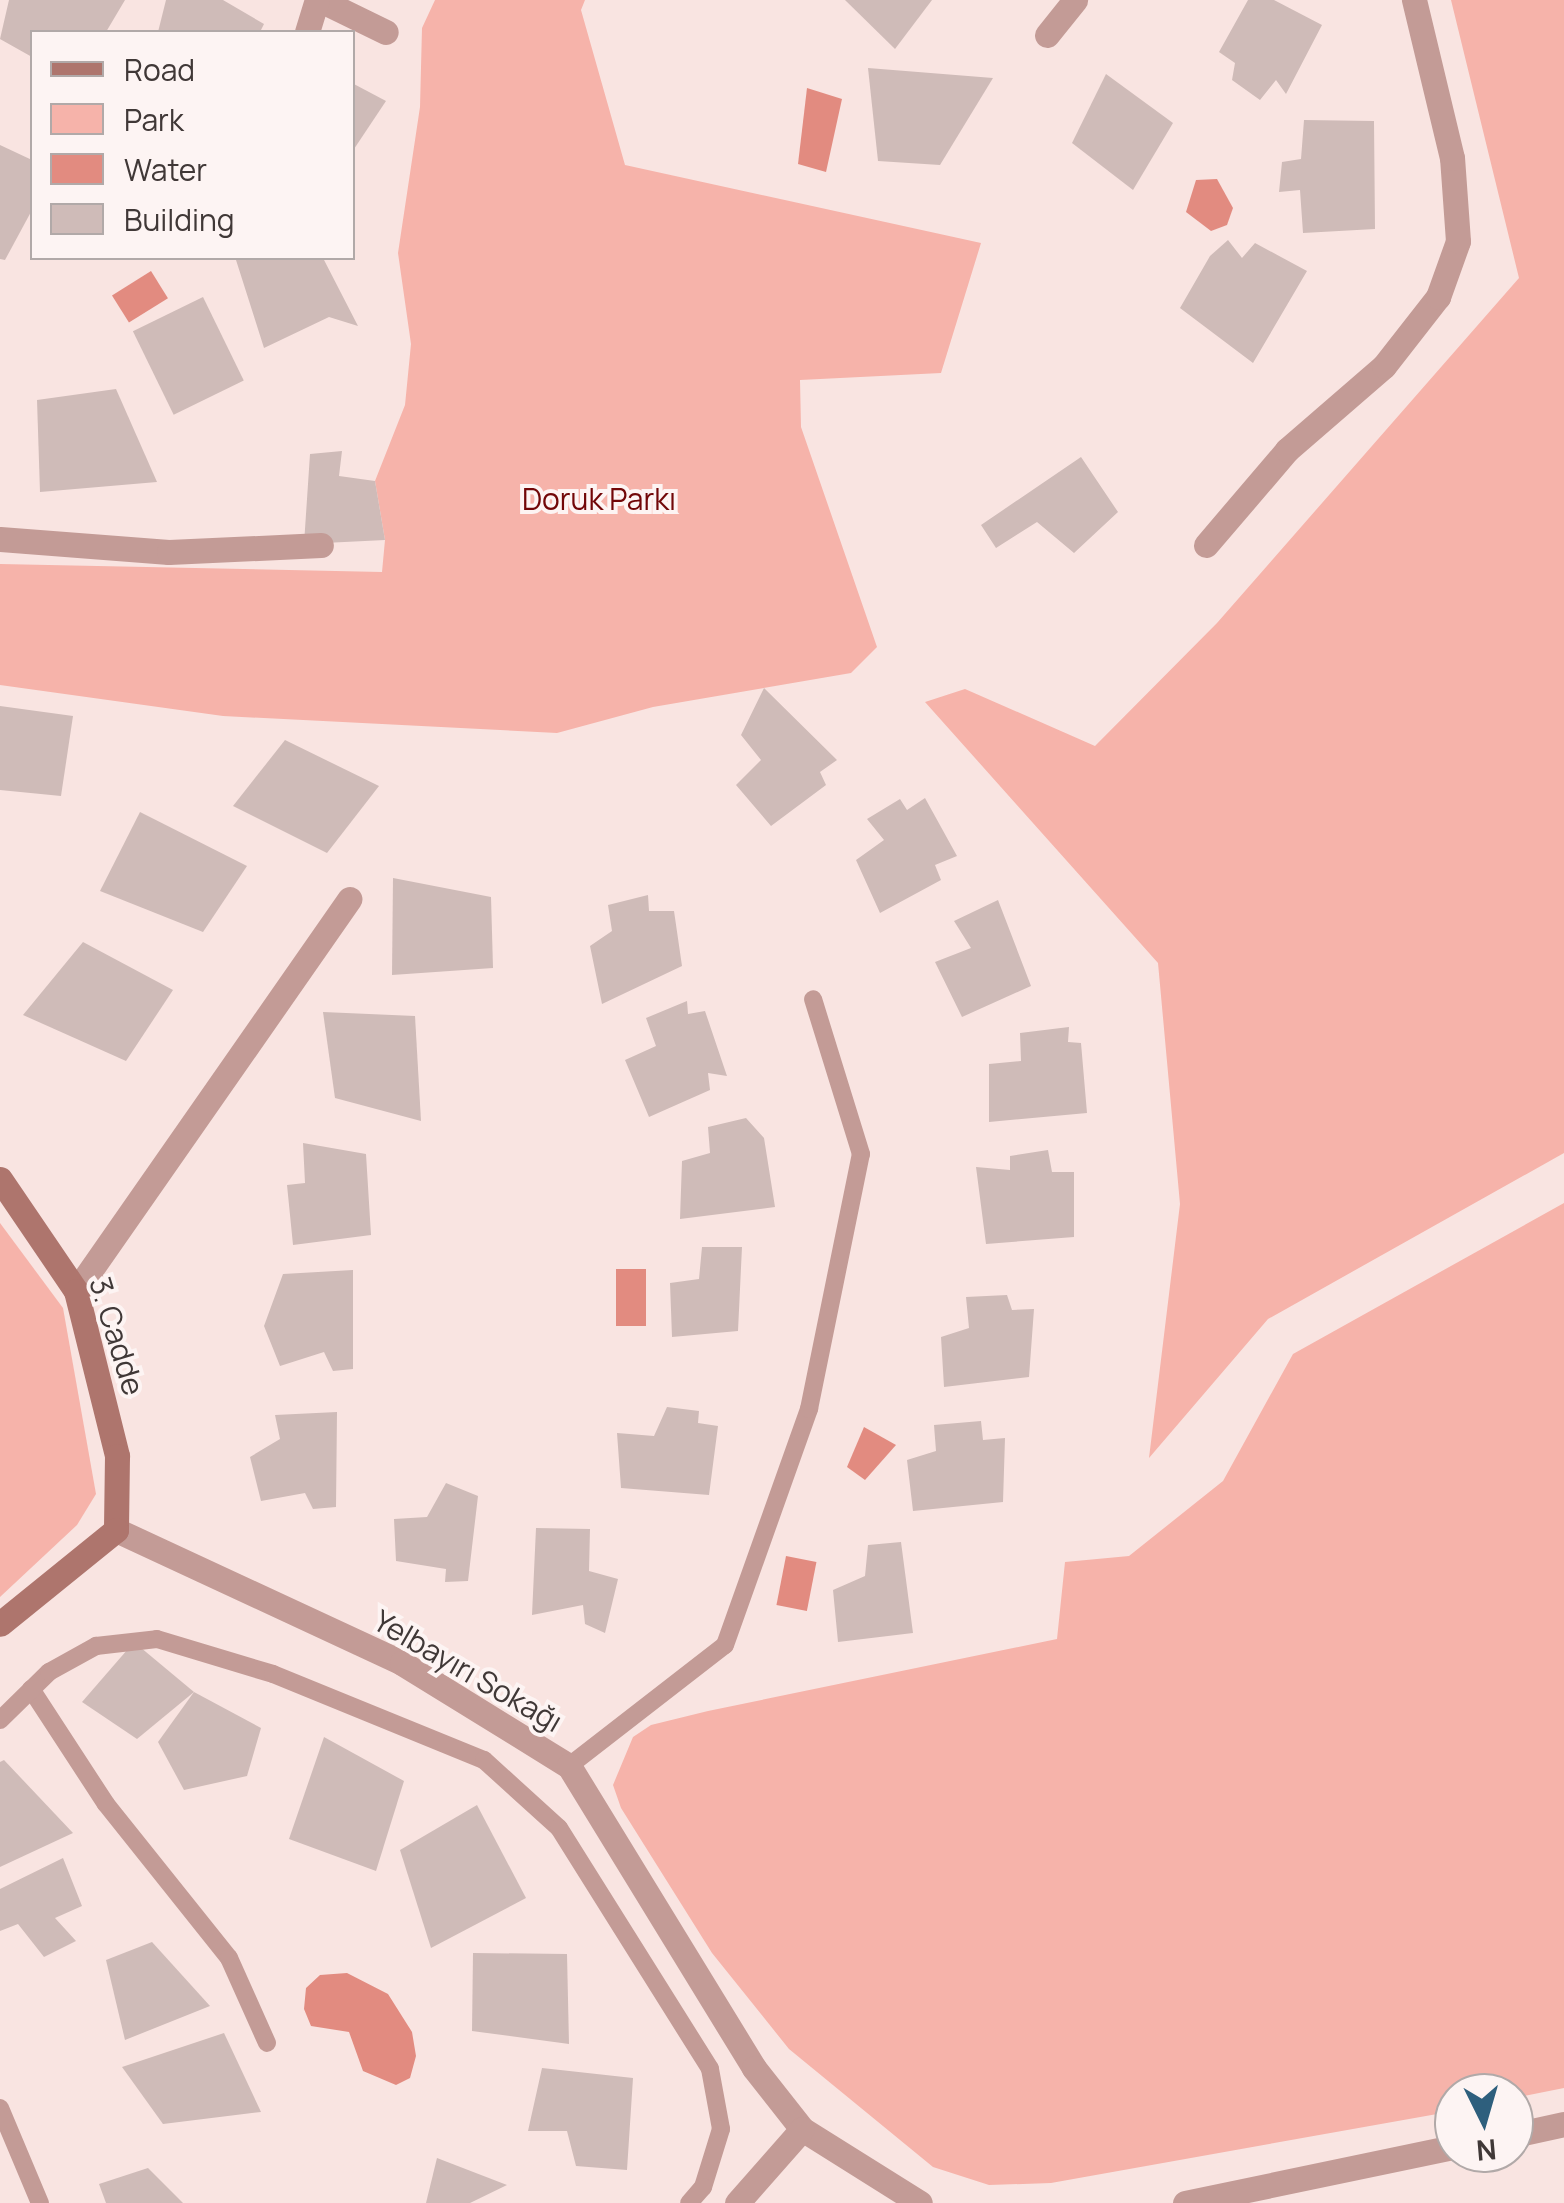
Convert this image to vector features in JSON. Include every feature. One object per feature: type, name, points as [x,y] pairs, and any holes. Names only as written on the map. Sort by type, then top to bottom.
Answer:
[{"type":"main road","name":"3. Cadde","points":[[0,1179],[76,1291],[117,1456],[116,1530]]},
{"type":"main road","points":[[0,1624],[116,1530]]},
{"type":"street","points":[[308,30],[319,0],[386,32]]},
{"type":"street","points":[[1047,34],[1075,0]]},
{"type":"street","points":[[1206,546],[1287,450],[1384,366],[1438,297],[1458,241],[1452,158],[1414,0]]},
{"type":"street","points":[[0,539],[169,552],[321,545]]},
{"type":"street","points":[[76,1291],[349,899]]},
{"type":"street","name":"Yelbayırı Sokağı","points":[[116,1530],[402,1663],[569,1766],[754,2068],[802,2129],[920,2203]]},
{"type":"street","points":[[1534,2131],[1564,2124]]},
{"type":"street","points":[[737,2203],[802,2129]]},
{"type":"street","points":[[1185,2203],[1434,2151]]},
{"type":"lane","points":[[569,1766],[726,1644],[809,1409],[860,1154],[813,999]]},
{"type":"lane","points":[[0,1720],[31,1689],[96,1646],[157,1639],[273,1674],[484,1760],[559,1828],[710,2070],[721,2129],[703,2187],[688,2203]]},
{"type":"lane","points":[[31,1689],[106,1804],[228,1958],[267,2043]]},
{"type":"lane","points":[[0,2108],[40,2203]]},
{"type":"green space","name":"Doruk Parkı","points":[[435,0],[585,0],[581,10],[625,165],[981,243],[941,373],[800,380],[801,427],[877,647],[851,673],[653,707],[557,733],[223,716],[0,685],[0,564],[382,572],[385,540],[375,481],[405,405],[411,344],[398,253],[420,107],[422,28]]},
{"type":"green space","points":[[1451,0],[1564,0],[1564,1153],[1268,1319],[1149,1458],[1180,1204],[1158,963],[925,702],[965,689],[1095,746],[1217,623],[1519,278]]},
{"type":"green space","points":[[1564,1203],[1564,2088],[1534,2094],[1534,2073],[1434,2073],[1434,2115],[1051,2183],[989,2185],[933,2167],[789,2049],[712,1953],[621,1808],[613,1785],[633,1737],[651,1725],[708,1711],[1057,1639],[1065,1562],[1129,1556],[1223,1481],[1293,1354]]},
{"type":"green space","points":[[0,1223],[63,1308],[96,1494],[77,1525],[0,1597]]},
{"type":"water","points":[[807,88],[842,99],[826,172],[798,164]]},
{"type":"water","points":[[1217,179],[1233,208],[1227,225],[1211,231],[1186,212],[1196,180]]},
{"type":"water","points":[[151,271],[168,298],[129,323],[112,295]]},
{"type":"water","points":[[616,1269],[646,1269],[646,1326],[616,1326]]},
{"type":"water","points":[[864,1427],[896,1445],[865,1480],[847,1467]]},
{"type":"water","points":[[786,1556],[816,1562],[807,1611],[776,1605]]},
{"type":"water","points":[[347,1973],[388,1994],[412,2032],[416,2056],[410,2078],[396,2085],[363,2071],[349,2032],[311,2026],[304,2009],[306,1988],[320,1975]]},
{"type":"building","points":[[9,0],[125,0],[107,30],[30,30],[30,56],[0,39]]},
{"type":"building","points":[[166,0],[223,0],[264,24],[261,30],[158,30]]},
{"type":"building","points":[[845,0],[932,0],[895,49]]},
{"type":"building","points":[[1248,0],[1274,0],[1322,25],[1286,94],[1276,80],[1260,100],[1232,80],[1235,63],[1219,52]]},
{"type":"building","points":[[868,68],[993,78],[940,165],[878,161]]},
{"type":"building","points":[[1106,74],[1173,123],[1133,190],[1072,143]]},
{"type":"building","points":[[355,85],[386,101],[355,148]]},
{"type":"building","points":[[1304,120],[1374,121],[1375,229],[1303,233],[1300,190],[1279,192],[1282,162],[1301,159]]},
{"type":"building","points":[[0,145],[30,159],[30,214],[5,260],[0,259]]},
{"type":"building","points":[[1228,240],[1242,258],[1255,243],[1307,271],[1253,363],[1180,308],[1210,256]]},
{"type":"building","points":[[236,260],[324,260],[358,326],[329,317],[264,348]]},
{"type":"building","points":[[203,297],[244,381],[174,415],[133,331]]},
{"type":"building","points":[[116,389],[157,482],[40,492],[37,400]]},
{"type":"building","points":[[342,451],[339,476],[375,481],[385,540],[304,544],[310,454]]},
{"type":"building","points":[[1081,457],[1118,512],[1074,553],[1037,522],[996,548],[981,525]]},
{"type":"building","points":[[764,688],[837,760],[820,772],[826,785],[771,826],[736,785],[761,760],[741,735]]},
{"type":"building","points":[[0,706],[73,716],[61,796],[0,790]]},
{"type":"building","points":[[285,740],[379,786],[327,853],[233,806]]},
{"type":"building","points":[[925,798],[957,856],[935,865],[941,880],[880,913],[856,860],[884,840],[867,819],[900,799],[907,810]]},
{"type":"building","points":[[140,812],[247,866],[203,932],[100,891]]},
{"type":"building","points":[[393,878],[491,897],[493,968],[392,975]]},
{"type":"building","points":[[648,895],[649,911],[674,911],[682,966],[602,1004],[590,946],[612,931],[608,905]]},
{"type":"building","points":[[998,900],[1031,986],[962,1017],[935,962],[971,948],[954,921]]},
{"type":"building","points":[[83,942],[173,990],[126,1061],[23,1015]]},
{"type":"building","points":[[687,1001],[688,1014],[705,1011],[727,1076],[708,1073],[710,1090],[649,1117],[625,1060],[656,1046],[646,1018]]},
{"type":"building","points":[[323,1012],[415,1016],[421,1121],[335,1098]]},
{"type":"building","points":[[1069,1027],[1068,1042],[1081,1043],[1087,1113],[989,1122],[989,1064],[1021,1061],[1020,1033]]},
{"type":"building","points":[[746,1118],[764,1138],[775,1207],[680,1219],[682,1161],[710,1153],[708,1127]]},
{"type":"building","points":[[303,1143],[366,1154],[371,1235],[293,1245],[287,1185],[305,1183]]},
{"type":"building","points":[[1048,1150],[1052,1172],[1074,1172],[1074,1237],[986,1244],[976,1167],[1010,1170],[1010,1156]]},
{"type":"building","points":[[702,1247],[742,1247],[738,1331],[672,1337],[670,1283],[699,1279]]},
{"type":"building","points":[[353,1270],[353,1369],[333,1371],[324,1352],[280,1366],[264,1326],[283,1274]]},
{"type":"building","points":[[1007,1295],[1012,1310],[1034,1309],[1029,1377],[944,1387],[941,1337],[969,1328],[966,1297]]},
{"type":"building","points":[[667,1407],[699,1411],[698,1423],[718,1426],[709,1495],[621,1488],[617,1433],[654,1436]]},
{"type":"building","points":[[337,1412],[336,1507],[313,1509],[305,1493],[261,1501],[250,1457],[280,1439],[275,1415]]},
{"type":"building","points":[[981,1421],[983,1440],[1005,1438],[1003,1502],[913,1511],[907,1460],[936,1451],[934,1425]]},
{"type":"building","points":[[446,1483],[478,1496],[468,1581],[445,1582],[446,1569],[396,1561],[394,1519],[427,1517]]},
{"type":"building","points":[[536,1528],[590,1529],[589,1571],[618,1579],[605,1633],[585,1624],[583,1605],[532,1615]]},
{"type":"building","points":[[901,1542],[913,1633],[838,1642],[833,1590],[865,1576],[868,1545]]},
{"type":"building","points":[[134,1642],[194,1692],[137,1739],[82,1702]]},
{"type":"building","points":[[194,1692],[261,1728],[247,1776],[184,1790],[158,1742]]},
{"type":"building","points":[[324,1737],[404,1781],[376,1871],[289,1839]]},
{"type":"building","points":[[4,1760],[73,1833],[0,1867],[0,1762]]},
{"type":"building","points":[[477,1805],[526,1898],[431,1948],[400,1850]]},
{"type":"building","points":[[63,1858],[82,1906],[55,1918],[76,1941],[44,1957],[18,1924],[0,1931],[0,1889]]},
{"type":"building","points":[[152,1942],[210,2006],[125,2040],[106,1960]]},
{"type":"building","points":[[473,1953],[567,1954],[569,2044],[472,2031]]},
{"type":"building","points":[[224,2033],[261,2112],[163,2124],[122,2067]]},
{"type":"building","points":[[542,2068],[633,2078],[627,2170],[576,2166],[567,2131],[528,2131]]},
{"type":"building","points":[[437,2158],[507,2185],[470,2203],[426,2203]]},
{"type":"building","points":[[148,2168],[183,2203],[106,2203],[99,2184]]}]
